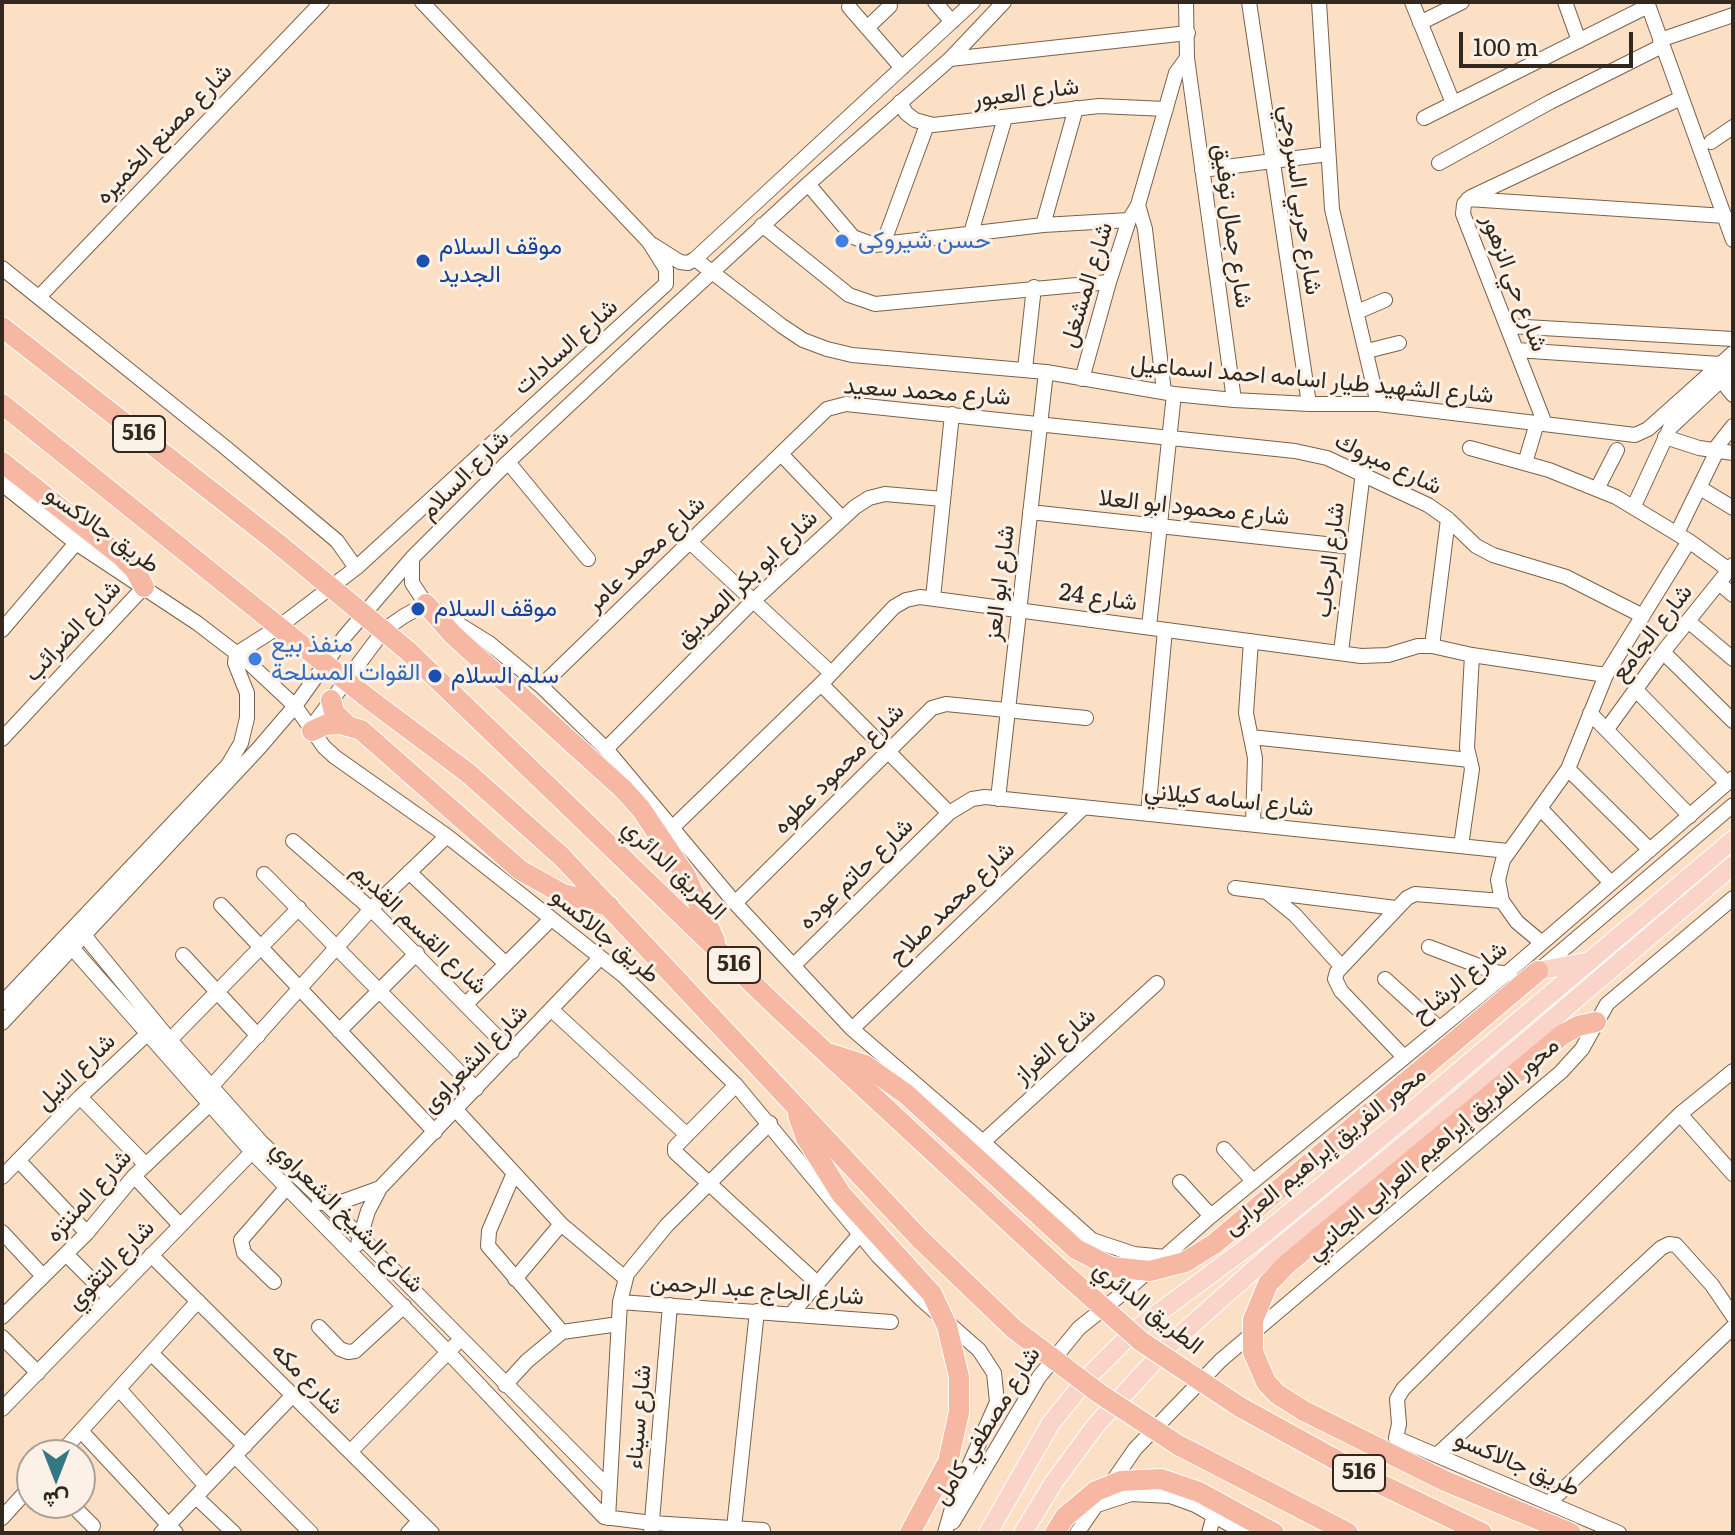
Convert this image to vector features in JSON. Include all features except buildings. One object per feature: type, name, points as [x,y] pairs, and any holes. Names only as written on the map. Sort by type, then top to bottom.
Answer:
[{"type":"highway","name":"الطريق الدائري","points":[[2,327],[276,542],[408,651],[825,1052],[1142,1342],[1240,1407],[1376,1482],[1482,1533]]},
{"type":"highway","name":"516","points":[[2,404],[369,699],[500,800],[609,906],[919,1238],[1014,1329],[1100,1394],[1178,1445],[1348,1533]]},
{"type":"highway","points":[[2,462],[121,556],[135,570],[144,587]]},
{"type":"highway","points":[[426,604],[452,634],[623,789],[641,809],[686,876],[718,949]]},
{"type":"highway","points":[[331,700],[334,712],[347,725],[367,734],[520,870],[563,894],[609,906]]},
{"type":"highway","points":[[311,730],[325,725],[347,725]]},
{"type":"highway","points":[[825,1052],[865,1065],[906,1094],[1076,1249],[1111,1267],[1150,1271],[1185,1262],[1214,1244],[1538,971]]},
{"type":"highway","points":[[1571,1533],[1445,1481],[1304,1411],[1277,1394],[1266,1382],[1253,1352],[1253,1320],[1268,1284],[1286,1265],[1562,1035],[1578,1026],[1596,1022]]},
{"type":"highway","points":[[795,1108],[806,1138],[829,1178],[853,1209],[932,1294],[953,1343],[959,1377],[959,1412],[948,1462],[910,1533]]},
{"type":"highway","points":[[1065,1528],[1096,1491],[1121,1481],[1161,1479],[1199,1492],[1274,1533]]},
{"type":"main road","name":"محور الفريق إبراهيم العرابى","points":[[988,1533],[1051,1423],[1090,1375],[1134,1331],[1277,1223],[1733,840]]},
{"type":"main road","name":"محور الفريق إبراهيم العرابى","points":[[1023,1533],[1074,1453],[1119,1397],[1168,1346],[1268,1257],[1432,1122],[1733,865]]},
{"type":"main road","points":[[1538,971],[1593,960]]},
{"type":"street","name":"شارع مصنع الخميره","points":[[39,297],[322,2]]},
{"type":"street","points":[[422,2],[649,242],[680,262],[688,263],[973,2]]},
{"type":"street","points":[[935,2],[952,22]]},
{"type":"street","name":"شارع السلام","points":[[2,1003],[68,943],[259,748],[295,706],[345,636],[412,558],[508,462],[762,225],[950,59],[1004,2]]},
{"type":"street","points":[[1149,627],[1169,438],[1169,393],[1145,229],[1138,205],[1178,67],[1187,58],[1186,2]]},
{"type":"street","name":"شارع حربي السروجي","points":[[1249,2],[1309,404]]},
{"type":"street","points":[[1319,2],[1328,154],[1337,236],[1378,404]]},
{"type":"street","points":[[1412,2],[1453,103]]},
{"type":"street","points":[[1420,23],[1462,2]]},
{"type":"street","points":[[1565,2],[1579,41]]},
{"type":"street","points":[[1424,118],[1648,4],[1733,240]]},
{"type":"street","points":[[867,28],[890,6]]},
{"type":"street","points":[[849,7],[902,68]]},
{"type":"street","points":[[1439,163],[1661,43],[1733,15]]},
{"type":"street","points":[[950,59],[1188,33]]},
{"type":"street","name":"شارع جمال توفيق","points":[[1187,58],[1234,400]]},
{"type":"street","name":"شارع حي الزهور","points":[[1541,423],[1517,350],[1463,214],[1467,199],[1681,98]]},
{"type":"street","points":[[883,244],[927,125],[906,113],[900,102]]},
{"type":"street","name":"شارع العبور","points":[[927,125],[1076,108],[1121,106],[1166,109]]},
{"type":"street","points":[[1043,225],[1076,108]]},
{"type":"street","points":[[971,233],[1005,118]]},
{"type":"street","points":[[1711,142],[1733,127]]},
{"type":"street","points":[[1202,170],[1328,154]]},
{"type":"street","points":[[808,184],[853,237],[863,242],[883,244],[1043,225],[1129,220]]},
{"type":"street","points":[[1467,199],[1725,216]]},
{"type":"street","name":"شارع المشغل","points":[[1082,379],[1109,282],[1129,220],[1138,205]]},
{"type":"street","points":[[762,225],[849,295],[875,304],[1109,282]]},
{"type":"street","name":"شارع السادات","points":[[236,654],[280,626],[356,568],[666,284],[666,269],[649,242]]},
{"type":"street","name":"شارع الشهيد طيار اسامه احمد اسماعيل","points":[[695,259],[782,326],[803,340],[827,349],[852,355],[1025,369],[1169,393],[1234,400],[1378,404],[1635,435],[1642,434],[1726,366],[1733,353]]},
{"type":"street","points":[[2,268],[326,532],[342,546],[356,568]]},
{"type":"street","points":[[1025,369],[1034,287]]},
{"type":"street","points":[[1357,312],[1385,300]]},
{"type":"street","points":[[1508,326],[1733,339]]},
{"type":"street","points":[[605,371],[616,331]]},
{"type":"street","points":[[1367,351],[1399,343]]},
{"type":"street","points":[[1517,350],[1726,366],[1721,380],[1667,432],[1634,506]]},
{"type":"street","name":"شارع ابو العز","points":[[998,799],[1046,372]]},
{"type":"street","points":[[1721,380],[1733,395]]},
{"type":"street","name":"شارع محمد سعيد","points":[[781,454],[827,409],[836,405],[1040,422]]},
{"type":"street","points":[[933,598],[952,414]]},
{"type":"street","name":"شارع مبروك","points":[[1040,422],[1311,454],[1363,472],[1428,505],[1448,519],[1461,535],[1493,555],[1566,577],[1643,616]]},
{"type":"street","points":[[1525,463],[1541,423]]},
{"type":"street","points":[[1542,943],[1517,922],[1502,901],[1499,870],[1508,851],[1568,769],[1606,675],[1643,616],[1683,537],[1715,451],[1733,426]]},
{"type":"street","points":[[1667,432],[1715,451],[1733,453]]},
{"type":"street","points":[[1470,448],[1525,463],[1634,506],[1731,568]]},
{"type":"street","points":[[1597,489],[1617,450]]},
{"type":"street","points":[[781,454],[842,518]]},
{"type":"street","name":"شارع محمد عامر","points":[[541,686],[781,454]]},
{"type":"street","points":[[508,462],[588,559]]},
{"type":"street","name":"شارع الرحاب","points":[[1341,652],[1363,472]]},
{"type":"street","name":"طريق جالاكسو","points":[[2,484],[76,543],[197,623],[275,685],[335,757],[447,836],[624,976],[736,1085],[860,1234],[922,1300],[979,1350],[994,1373],[998,1392],[995,1412],[955,1498],[946,1533]]},
{"type":"street","points":[[1700,488],[1733,508]]},
{"type":"street","name":"شارع ابو بكر الصديق","points":[[606,749],[752,602],[842,518],[869,498],[885,494],[943,499]]},
{"type":"street","name":"شارع محمود ابو العلا","points":[[1030,512],[1353,547]]},
{"type":"street","points":[[1432,646],[1448,519]]},
{"type":"street","points":[[690,542],[826,679],[949,813]]},
{"type":"street","points":[[2,630],[76,543]]},
{"type":"street","points":[[412,558],[412,583],[426,604],[489,643],[541,686],[606,749],[735,903],[852,1029],[1092,1240],[1119,1251],[1165,1257]]},
{"type":"street","name":"شارع الجامع","points":[[1607,729],[1663,652],[1731,568]]},
{"type":"street","points":[[1719,583],[1733,595]]},
{"type":"street","name":"شارع الضرائب","points":[[2,739],[144,587]]},
{"type":"street","name":"شارع 24","points":[[672,828],[826,679],[894,607],[906,600],[933,598],[1374,657],[1418,646],[1432,646],[1606,675]]},
{"type":"street","points":[[311,730],[384,630],[426,604]]},
{"type":"street","points":[[1688,621],[1733,659]]},
{"type":"street","points":[[1148,814],[1165,630]]},
{"type":"street","points":[[1251,641],[1246,713],[1255,758],[1253,824]]},
{"type":"street","points":[[1663,652],[1733,721]]},
{"type":"street","name":"شارع السلام","points":[[81,930],[236,755],[245,731],[248,706],[247,693],[235,663],[236,654]]},
{"type":"street","points":[[1461,846],[1472,769],[1467,748],[1472,655]]},
{"type":"street","points":[[1636,690],[1730,781]]},
{"type":"street","name":"شارع محمود عطوه","points":[[735,903],[932,708],[1007,710],[1086,718]]},
{"type":"street","points":[[1590,713],[1690,816]]},
{"type":"street","points":[[1251,737],[1470,760]]},
{"type":"street","points":[[1568,769],[1650,850]]},
{"type":"street","name":"شارع الرشاح","points":[[1211,1216],[1506,974],[1730,781]]},
{"type":"street","name":"شارع اسامه كيلاني","points":[[949,813],[972,799],[998,799],[1508,851]]},
{"type":"street","points":[[1429,947],[1506,974],[1538,971],[1733,805]]},
{"type":"street","name":"شارع محمد صلاح","points":[[852,1029],[1083,808]]},
{"type":"street","points":[[1540,808],[1611,883]]},
{"type":"street","name":"شارع حاتم عوده","points":[[794,965],[949,813]]},
{"type":"street","points":[[211,1087],[371,909],[447,836]]},
{"type":"street","name":"شارع القسم القديم","points":[[293,841],[417,953],[512,1052]]},
{"type":"street","points":[[409,872],[506,964]]},
{"type":"street","points":[[264,874],[476,1089]]},
{"type":"street","points":[[1235,888],[1396,908]]},
{"type":"street","points":[[1267,893],[1295,915],[1341,966]]},
{"type":"street","points":[[1404,1057],[1341,991],[1335,979],[1341,966],[1407,898],[1424,893],[1502,901]]},
{"type":"street","name":"محور الفريق إبراهيم العرابى الجانبي","points":[[1065,1528],[1094,1506],[1135,1449],[1221,1360],[1561,1072],[1582,1049],[1607,1004],[1733,898]]},
{"type":"street","points":[[221,905],[435,1132]]},
{"type":"street","points":[[170,1040],[299,908]]},
{"type":"street","points":[[466,1004],[551,919]]},
{"type":"street","name":"شارع الشيخ الشعراوي","points":[[81,930],[170,1040],[261,1142],[360,1236],[609,1488]]},
{"type":"street","name":"شارع السلام","points":[[2,1023],[68,943]]},
{"type":"street","name":"شارع الشيخ الشعراوي","points":[[68,943],[252,1152],[608,1518]]},
{"type":"street","points":[[339,1031],[417,953]]},
{"type":"street","points":[[183,955],[258,1036]]},
{"type":"street","name":"شارع الشعراوى","points":[[302,1201],[325,1203],[363,1196],[380,1188],[553,1011],[600,958]]},
{"type":"street","points":[[1385,979],[1439,1028]]},
{"type":"street","name":"شارع الغراز","points":[[983,1142],[1157,983]]},
{"type":"street","points":[[553,1011],[687,1135]]},
{"type":"street","name":"شارع النيل","points":[[2,1177],[147,1034]]},
{"type":"street","points":[[1733,1071],[1680,1114],[1733,1174]]},
{"type":"street","points":[[736,1085],[675,1147],[675,1152],[818,1284]]},
{"type":"street","points":[[80,1097],[146,1165]]},
{"type":"street","name":"شارع المنتزه","points":[[2,1317],[87,1233],[134,1176],[209,1105]]},
{"type":"street","points":[[456,1110],[561,1224],[625,1278]]},
{"type":"street","name":"طريق جالاكسو","points":[[1619,1533],[1396,1438],[1399,1424],[1396,1405],[1403,1389],[1680,1114]]},
{"type":"street","points":[[763,1530],[652,1528],[608,1518],[620,1302],[625,1278],[667,1225],[770,1123]]},
{"type":"street","points":[[1224,1149],[1253,1181]]},
{"type":"street","name":"شارع التقوي","points":[[2,1409],[252,1152]]},
{"type":"street","points":[[18,1160],[87,1233]]},
{"type":"street","points":[[514,1173],[487,1239],[488,1246],[562,1332]]},
{"type":"street","points":[[134,1176],[179,1224]]},
{"type":"street","points":[[1180,1182],[1211,1216]]},
{"type":"street","points":[[274,1282],[244,1253],[241,1240],[287,1187]]},
{"type":"street","name":"شارع الشعراوى","points":[[355,1256],[380,1188]]},
{"type":"street","name":"شارع مصطفي كامل","points":[[946,1533],[1011,1421],[1051,1360],[1095,1314],[1211,1216]]},
{"type":"street","points":[[515,1279],[561,1224]]},
{"type":"street","points":[[2,1232],[43,1276]]},
{"type":"street","points":[[792,1313],[860,1234]]},
{"type":"street","points":[[1438,1454],[1661,1248],[1669,1244],[1676,1245],[1712,1285],[1733,1316]]},
{"type":"street","points":[[66,1254],[110,1298]]},
{"type":"street","name":"شارع مكه","points":[[151,1255],[432,1533]]},
{"type":"street","points":[[74,1439],[198,1301]]},
{"type":"street","name":"شارع الحاج عبد الرحمن","points":[[620,1302],[891,1322]]},
{"type":"street","name":"شارع سيناء","points":[[652,1528],[670,1305]]},
{"type":"street","points":[[319,1327],[340,1349],[355,1351],[404,1306]]},
{"type":"street","points":[[734,1528],[757,1311]]},
{"type":"street","points":[[505,1385],[527,1361],[562,1332],[619,1324]]},
{"type":"street","points":[[1550,1502],[1733,1327]]},
{"type":"street","points":[[2,1337],[38,1373]]},
{"type":"street","points":[[350,1452],[460,1339]]},
{"type":"street","points":[[152,1354],[311,1533]]},
{"type":"street","points":[[119,1389],[234,1533]]},
{"type":"street","points":[[81,1431],[169,1530],[293,1395]]},
{"type":"street","points":[[1094,1506],[1131,1494],[1157,1494],[1183,1500],[1245,1533]]},
{"type":"street","points":[[2,1518],[16,1503]]},
{"type":"street","points":[[1209,1533],[1214,1515]]},
{"type":"street","points":[[408,1533],[419,1521]]},
{"type":"place","name":"حسن شيروكى","points":[[842,241]]},
{"type":"place","name":"موقف السلام الجديد","points":[[423,261]]},
{"type":"place","name":"موقف السلام","points":[[418,609]]},
{"type":"place","name":"منفذ بيع القوات المسلحة","points":[[255,659]]},
{"type":"place","name":"سلم السلام","points":[[435,676]]}]
